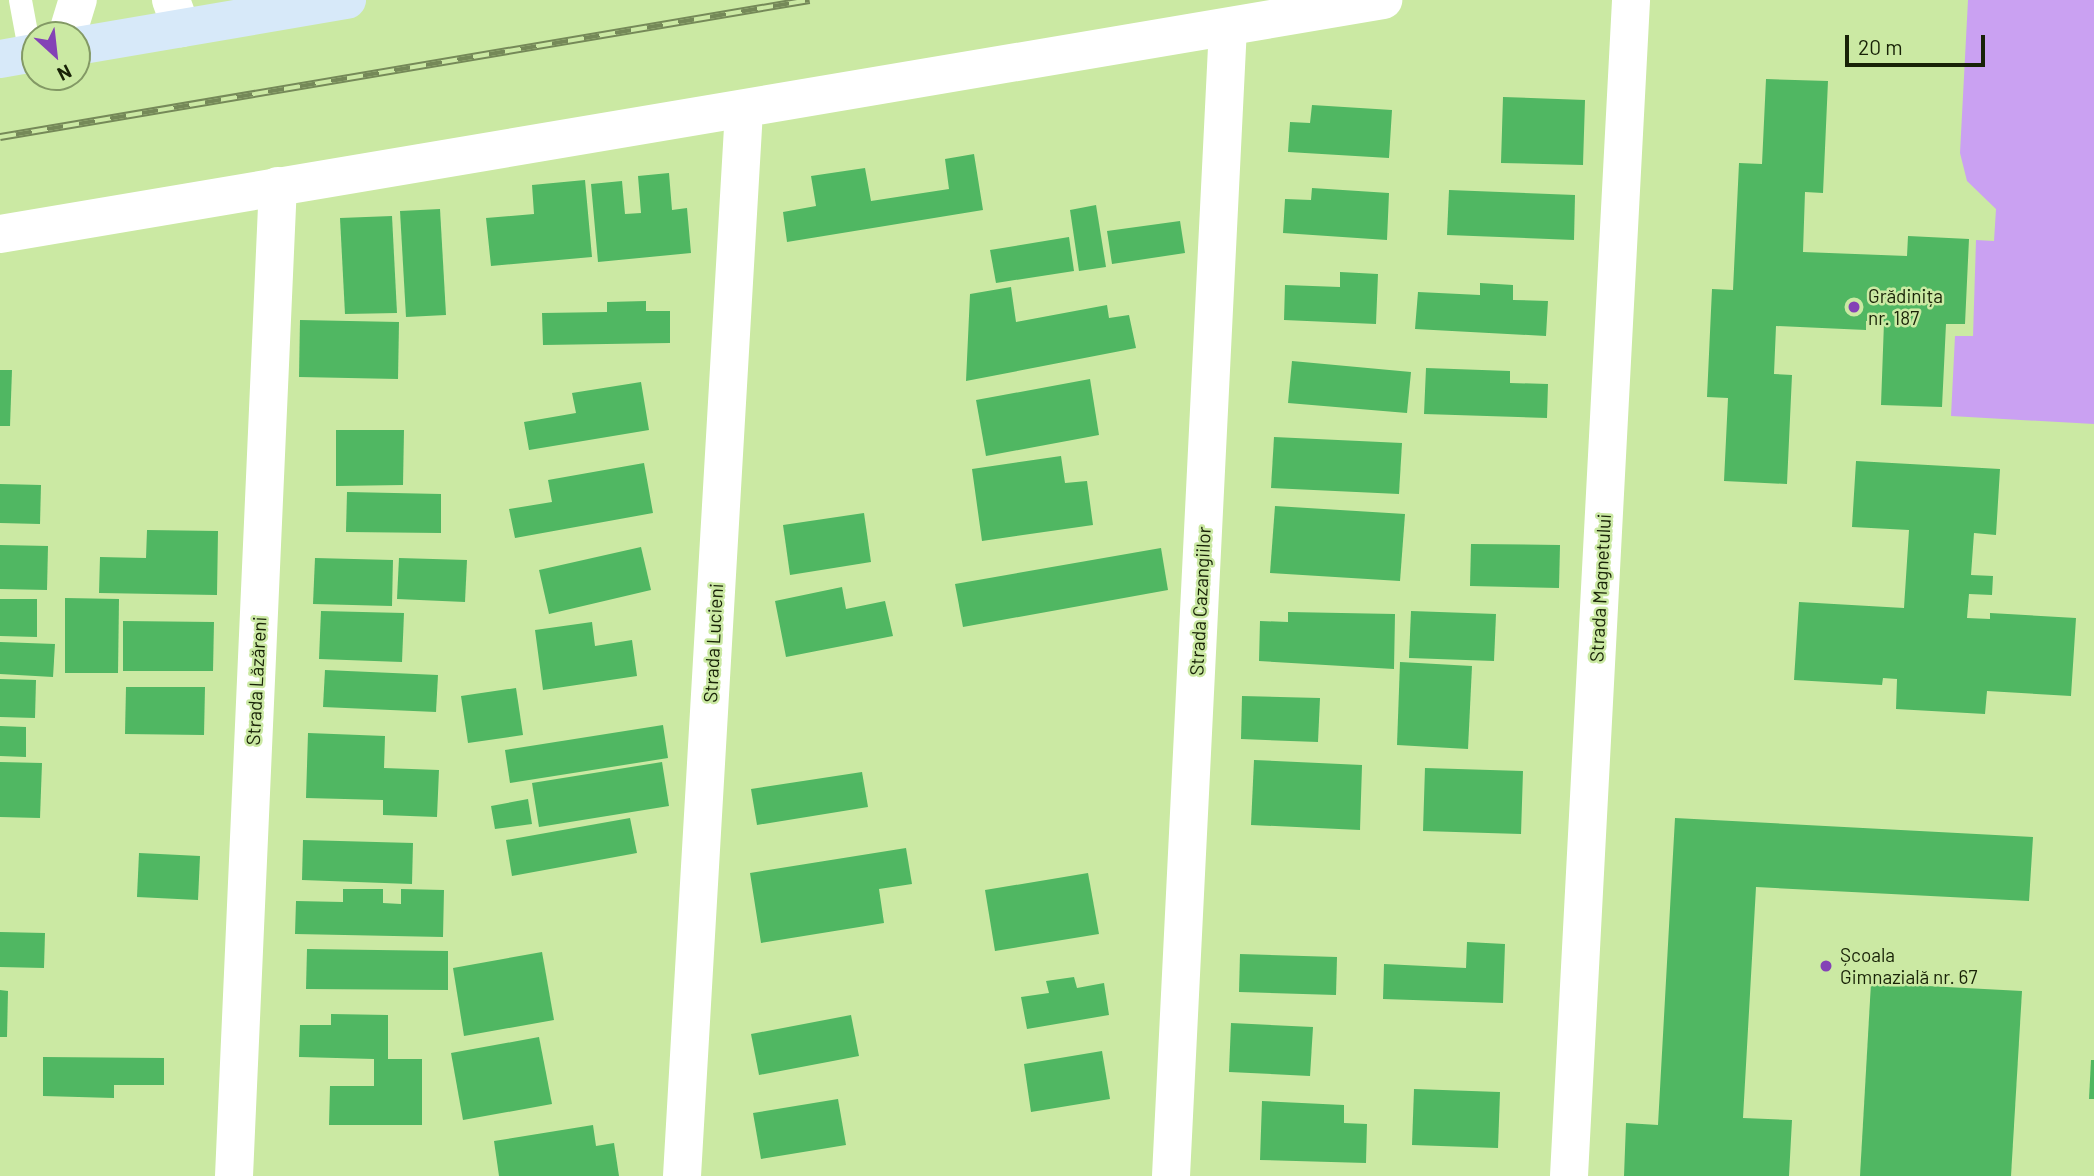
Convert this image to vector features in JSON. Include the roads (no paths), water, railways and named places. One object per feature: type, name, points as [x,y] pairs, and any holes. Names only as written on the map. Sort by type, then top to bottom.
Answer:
[{"type":"main road","points":[[91,41],[176,14],[347,0]]},
{"type":"street","points":[[71,21],[78,0]]},
{"type":"street","points":[[0,234],[1383,0]]},
{"type":"street","name":"Strada Magnetului","points":[[1569,1176],[1630,0]]},
{"type":"street","name":"Strada Cazangiilor","points":[[1171,1176],[1228,27]]},
{"type":"street","name":"Strada Lucieni","points":[[682,1176],[744,110]]},
{"type":"street","name":"Strada Lăzăreni","points":[[234,1176],[278,186]]},
{"type":"lane","points":[[20,0],[21,28]]},
{"type":"railway","points":[[0,137],[809,0]]},
{"type":"place","name":"Grădinița nr. 187","points":[[1854,307]]},
{"type":"place","name":"Școala Gimnazială nr. 67","points":[[1826,966]]}]
